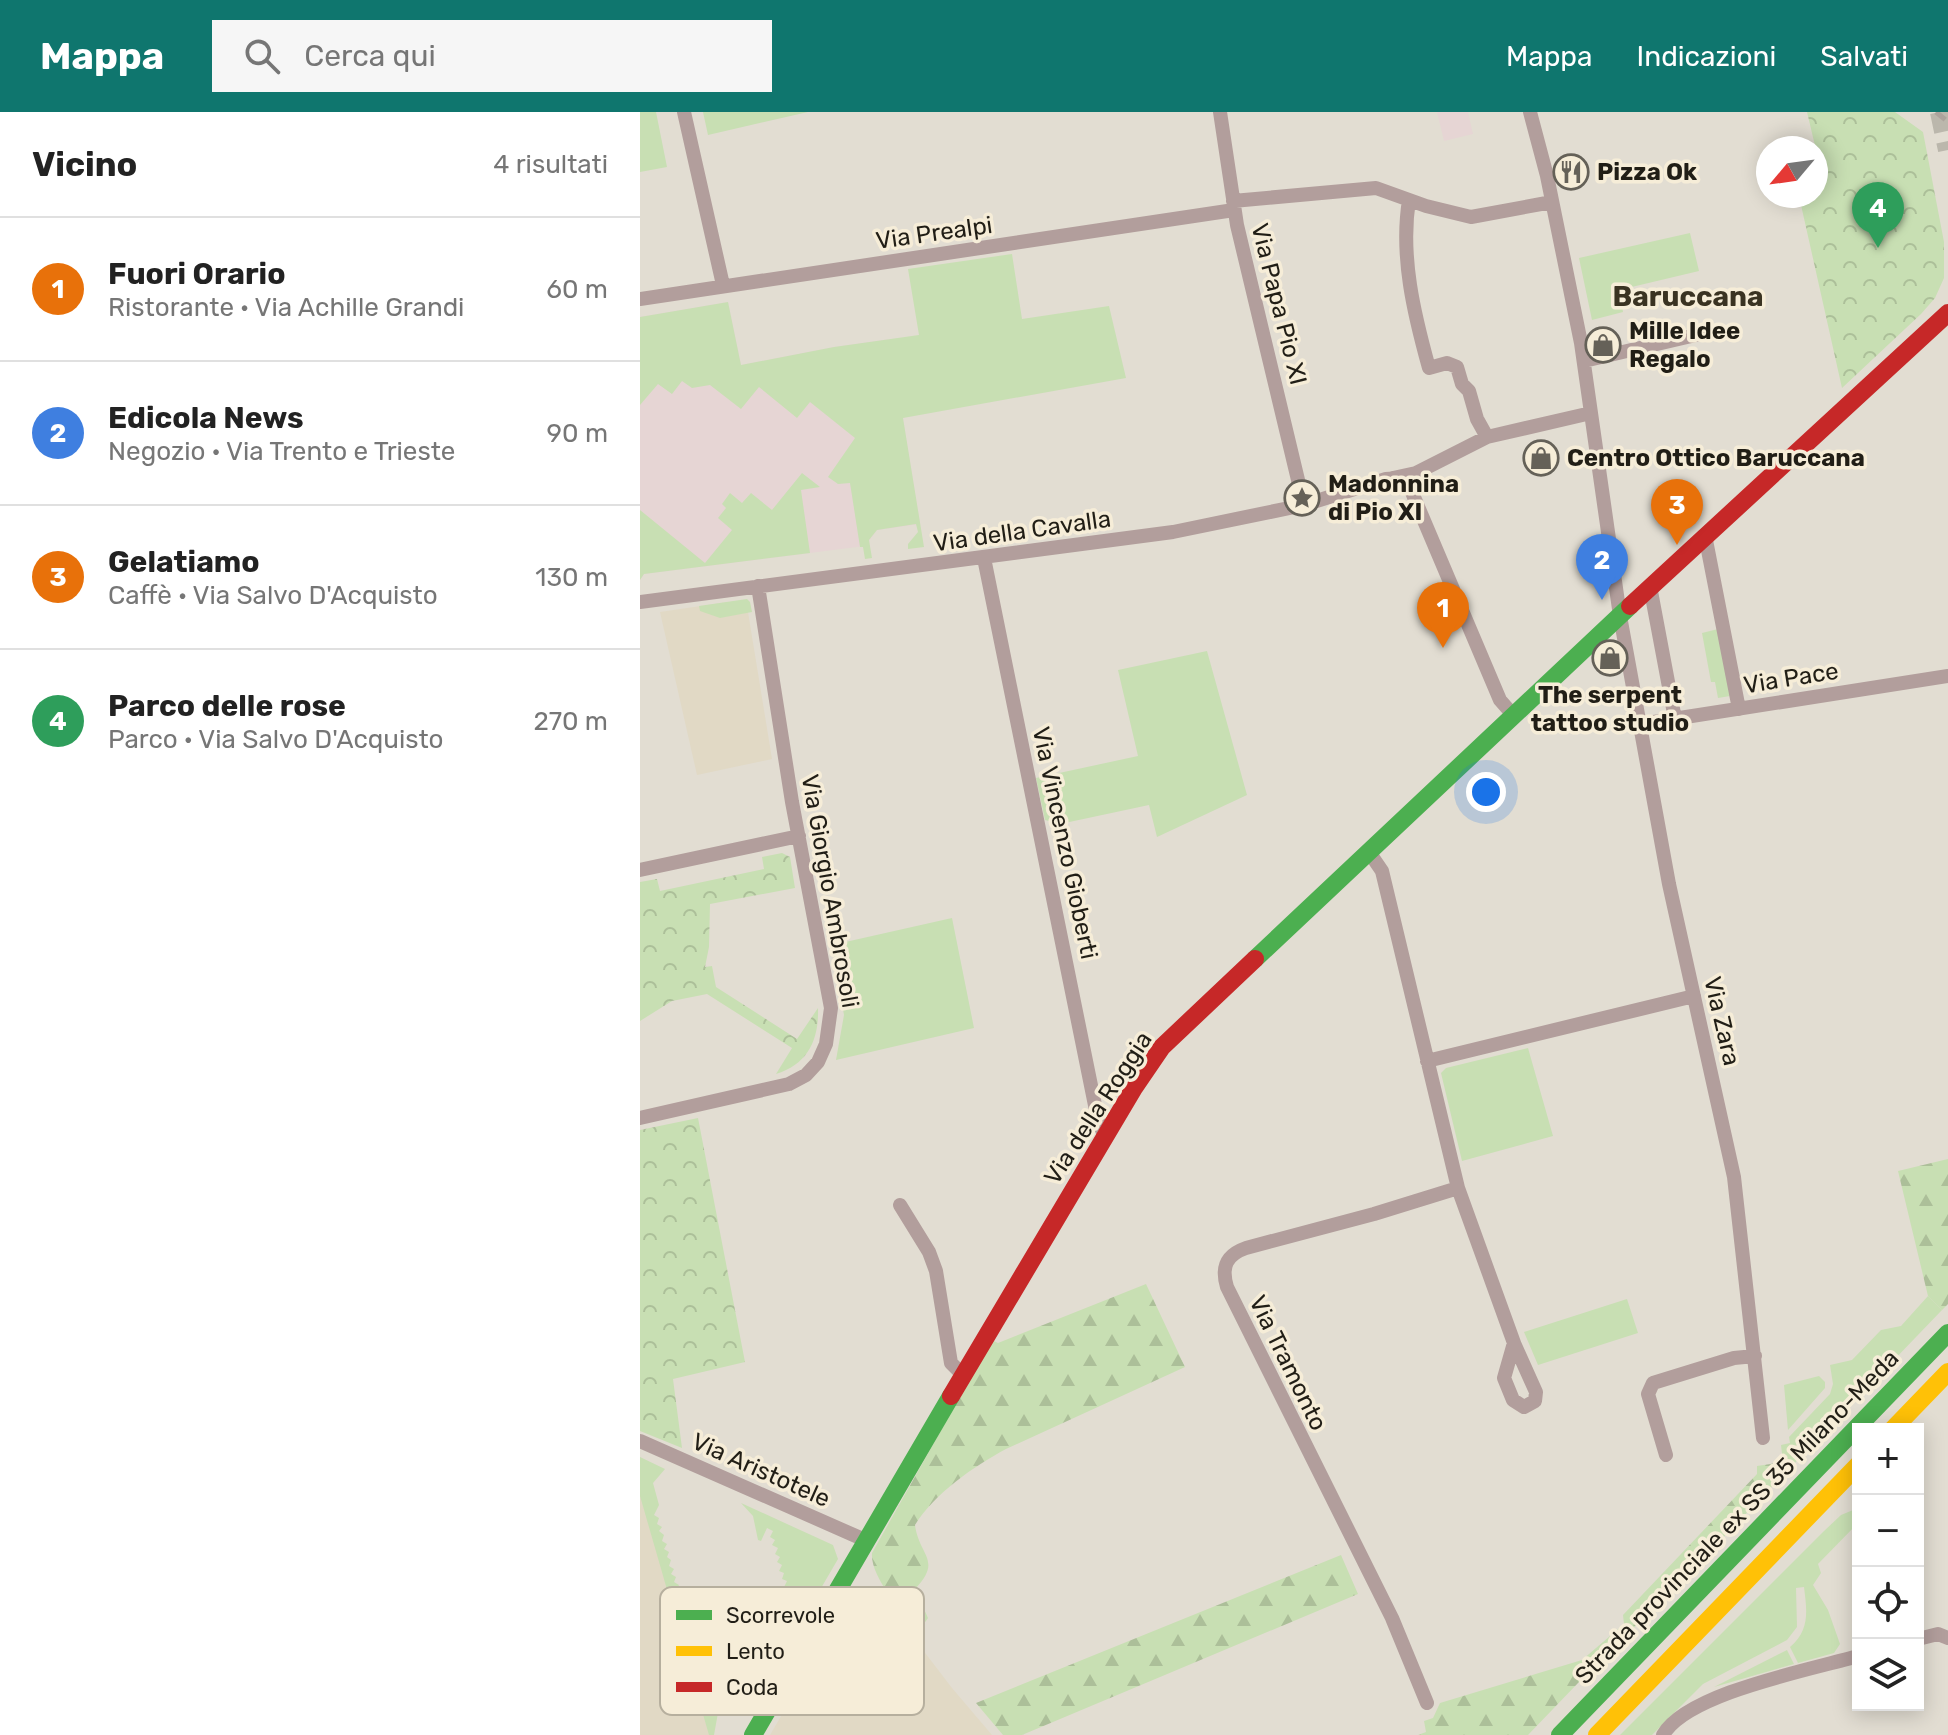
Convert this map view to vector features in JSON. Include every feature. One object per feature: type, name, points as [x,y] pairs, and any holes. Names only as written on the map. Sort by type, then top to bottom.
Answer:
[{"type":"main road","name":"Via della Roggia","points":[[838,1587],[1105,1137],[1162,1047],[1650,586],[1948,313]]},
{"type":"main road","points":[[1917,339],[1933,331],[1948,329]]},
{"type":"main road","name":"Strada provinciale ex SS 35 Milano-Meda","points":[[1560,1735],[1948,1333]]},
{"type":"main road","points":[[1899,1423],[1948,1372]]},
{"type":"main road","points":[[1597,1735],[1852,1471]]},
{"type":"main road","name":"Via della Roggia","points":[[753,1735],[764,1715]]},
{"type":"street","points":[[684,112],[723,285]]},
{"type":"street","name":"Via Papa Pio XI","points":[[1220,112],[1233,205],[1304,505]]},
{"type":"street","name":"Via Zara","points":[[1530,112],[1552,202],[1584,361],[1620,616],[1669,884],[1734,1177],[1763,1438]]},
{"type":"street","name":"Via Prealpi","points":[[640,299],[1233,205],[1376,188],[1471,217],[1552,202]]},
{"type":"street","points":[[1409,200],[1406,229],[1412,300],[1429,368],[1454,364],[1469,391],[1477,419],[1487,437]]},
{"type":"street","points":[[1584,361],[1713,331]]},
{"type":"street","name":"Via della Cavalla","points":[[640,602],[1173,532],[1405,481],[1487,437],[1591,413]]},
{"type":"street","points":[[1405,481],[1500,700],[1514,716]]},
{"type":"street","points":[[1705,535],[1739,709]]},
{"type":"street","name":"Via Vincenzo Gioberti","points":[[984,558],[1098,1120],[1105,1137]]},
{"type":"street","name":"Via Giorgio Ambrosoli","points":[[640,1118],[789,1084],[806,1075],[818,1062],[826,1044],[831,1008],[758,586]]},
{"type":"street","points":[[1650,586],[1675,719]]},
{"type":"street","name":"Via Pace","points":[[1641,724],[1948,676]]},
{"type":"street","points":[[640,870],[799,836]]},
{"type":"street","points":[[1369,852],[1382,871],[1458,1188],[1514,1343]]},
{"type":"street","points":[[1427,1061],[1694,996]]},
{"type":"street","name":"Via Tramonto","points":[[1427,1703],[1392,1618],[1227,1287],[1224,1268],[1226,1260],[1237,1251],[1458,1188]]},
{"type":"street","points":[[900,1205],[933,1262],[951,1363],[963,1375]]},
{"type":"street","points":[[1666,1455],[1648,1394],[1653,1383],[1734,1358],[1755,1356]]},
{"type":"street","name":"Via Aristotele","points":[[640,1441],[865,1540]]},
{"type":"street","points":[[1924,1638],[1938,1634],[1948,1638]]},
{"type":"street","points":[[1663,1735],[1683,1713],[1734,1691],[1852,1658]]},
{"type":"shaded area","points":[[1437,112],[1468,112],[1473,134],[1444,141]]},
{"type":"shaded area","points":[[728,302],[741,365],[890,339],[920,524],[877,530],[865,546],[644,574],[640,580],[640,317]]},
{"type":"shaded area","points":[[728,602],[747,606],[772,759],[697,775],[660,612]]},
{"type":"shaded area","points":[[640,1485],[669,1587],[660,1587],[660,1715],[706,1715],[712,1735],[640,1735]]},
{"type":"shaded area","points":[[924,1651],[992,1735],[770,1735],[782,1715],[924,1715]]},
{"type":"green space","points":[[640,112],[656,112],[667,167],[640,172]]},
{"type":"green space","points":[[703,112],[808,112],[708,135]]},
{"type":"green space","points":[[1807,112],[1895,112],[1923,132],[1944,242],[1944,278],[1935,298],[1842,388],[1802,208],[1828,208],[1828,136],[1813,136]]},
{"type":"green space","points":[[1690,233],[1699,271],[1619,290],[1623,312],[1592,320],[1579,258]]},
{"type":"green space","points":[[1012,254],[1022,319],[1109,306],[1126,378],[903,418],[924,547],[908,549],[908,544],[918,532],[916,524],[877,530],[869,540],[872,558],[865,559],[863,547],[860,547],[850,483],[838,484],[828,477],[855,438],[810,402],[797,418],[759,387],[741,409],[710,385],[692,388],[682,381],[672,394],[658,384],[640,405],[640,317],[728,302],[741,365],[919,335],[908,269]]},
{"type":"green space","points":[[802,473],[820,487],[801,490],[810,553],[644,574],[640,580],[640,510],[705,563],[732,530],[718,518],[726,508],[722,504],[730,493],[742,503],[751,493],[772,510]]},
{"type":"green space","points":[[747,599],[752,612],[720,618],[700,611],[699,606]]},
{"type":"green space","points":[[1718,629],[1730,696],[1718,698],[1715,682],[1711,682],[1702,633]]},
{"type":"green space","points":[[1207,651],[1247,795],[1157,837],[1149,805],[1060,824],[1045,820],[1036,778],[1138,756],[1118,670]]},
{"type":"green space","points":[[782,853],[790,857],[795,888],[710,904],[709,947],[705,967],[712,966],[716,987],[797,1039],[818,1008],[814,1040],[804,1057],[776,1074],[792,1048],[707,994],[672,1001],[640,1021],[640,882],[657,879],[660,891],[764,869],[762,857]]},
{"type":"green space","points":[[952,918],[974,1028],[836,1060],[844,1015],[832,945]]},
{"type":"green space","points":[[1528,1048],[1553,1136],[1462,1161],[1441,1073],[1446,1068]]},
{"type":"green space","points":[[698,1118],[745,1362],[673,1379],[682,1448],[640,1431],[640,1130]]},
{"type":"green space","points":[[1948,1159],[1948,1304],[1942,1310],[1928,1296],[1898,1171]]},
{"type":"green space","points":[[1146,1284],[1185,1367],[1006,1449],[968,1472],[933,1502],[915,1525],[928,1564],[923,1579],[917,1587],[885,1587],[876,1573],[872,1553],[992,1340],[998,1343]]},
{"type":"green space","points":[[1928,1296],[1942,1310],[1789,1469],[1783,1462],[1781,1445],[1790,1443],[1789,1437],[1830,1394],[1833,1384],[1830,1365],[1852,1360],[1881,1330],[1901,1326]]},
{"type":"green space","points":[[1627,1299],[1638,1333],[1538,1365],[1524,1332]]},
{"type":"green space","points":[[1819,1376],[1825,1382],[1825,1388],[1788,1430],[1784,1385]]},
{"type":"green space","points":[[640,1457],[665,1469],[653,1483],[659,1505],[654,1515],[659,1518],[657,1524],[662,1527],[659,1531],[664,1535],[662,1541],[667,1544],[664,1549],[669,1552],[669,1566],[674,1569],[671,1574],[676,1577],[674,1582],[678,1587],[666,1587],[640,1496]]},
{"type":"green space","points":[[1783,1462],[1789,1469],[1528,1735],[1418,1735],[1426,1732],[1424,1721],[1433,1718],[1440,1703],[1582,1660],[1624,1624],[1623,1615],[1757,1474],[1757,1466]]},
{"type":"green space","points":[[741,1503],[833,1545],[838,1559],[822,1587],[784,1587],[787,1581],[782,1579],[784,1573],[779,1571],[782,1565],[777,1562],[780,1557],[775,1554],[778,1548],[772,1545],[775,1540],[770,1537],[773,1531],[767,1528],[761,1541],[758,1540],[753,1516]]},
{"type":"green space","points":[[1852,1510],[1852,1529],[1818,1564],[1821,1573],[1813,1585],[1828,1610],[1840,1644],[1834,1653],[1798,1663],[1790,1647],[1801,1634],[1806,1612],[1804,1587],[1796,1588],[1797,1627],[1787,1640],[1703,1684],[1652,1735],[1620,1735],[1824,1531],[1841,1515]]},
{"type":"green space","points":[[1341,1555],[1358,1594],[1022,1735],[1003,1735],[976,1703]]},
{"type":"green space","points":[[1787,1650],[1794,1664],[1714,1687]]},
{"type":"green space","points":[[703,1715],[718,1715],[714,1735],[709,1735]]},
{"type":"tunnel","points":[[1940,112],[1948,150]]},
{"type":"railway","points":[[1936,112],[1948,122]]},
{"type":"traffic: fast","points":[[1255,959],[1630,606]]},
{"type":"traffic: fast","points":[[1560,1735],[1948,1333]]},
{"type":"traffic: fast","points":[[839,1587],[951,1396]]},
{"type":"traffic: fast","points":[[753,1735],[765,1715]]},
{"type":"traffic: slow","points":[[1899,1423],[1948,1372]]},
{"type":"traffic: slow","points":[[1597,1735],[1852,1471]]},
{"type":"traffic: jam","points":[[1630,606],[1948,313]]},
{"type":"traffic: jam","points":[[951,1396],[1134,1088],[1162,1047],[1255,959]]},
{"type":"place","name":"Pizza Ok","points":[[1571,172]]},
{"type":"place","name":"Parco delle rose","points":[[1878,248]]},
{"type":"place","name":"Mille Idee Regalo","points":[[1603,345]]},
{"type":"place","name":"Centro Ottico Baruccana","points":[[1541,458]]},
{"type":"place","name":"Madonnina di Pio XI","points":[[1302,498]]},
{"type":"place","name":"Gelatiamo","points":[[1677,545]]},
{"type":"place","name":"Edicola News","points":[[1602,600]]},
{"type":"place","name":"Fuori Orario","points":[[1443,648]]},
{"type":"place","name":"The serpent tattoo studio","points":[[1610,658]]},
{"type":"district","name":"Baruccana","points":[[1688,296]]}]
